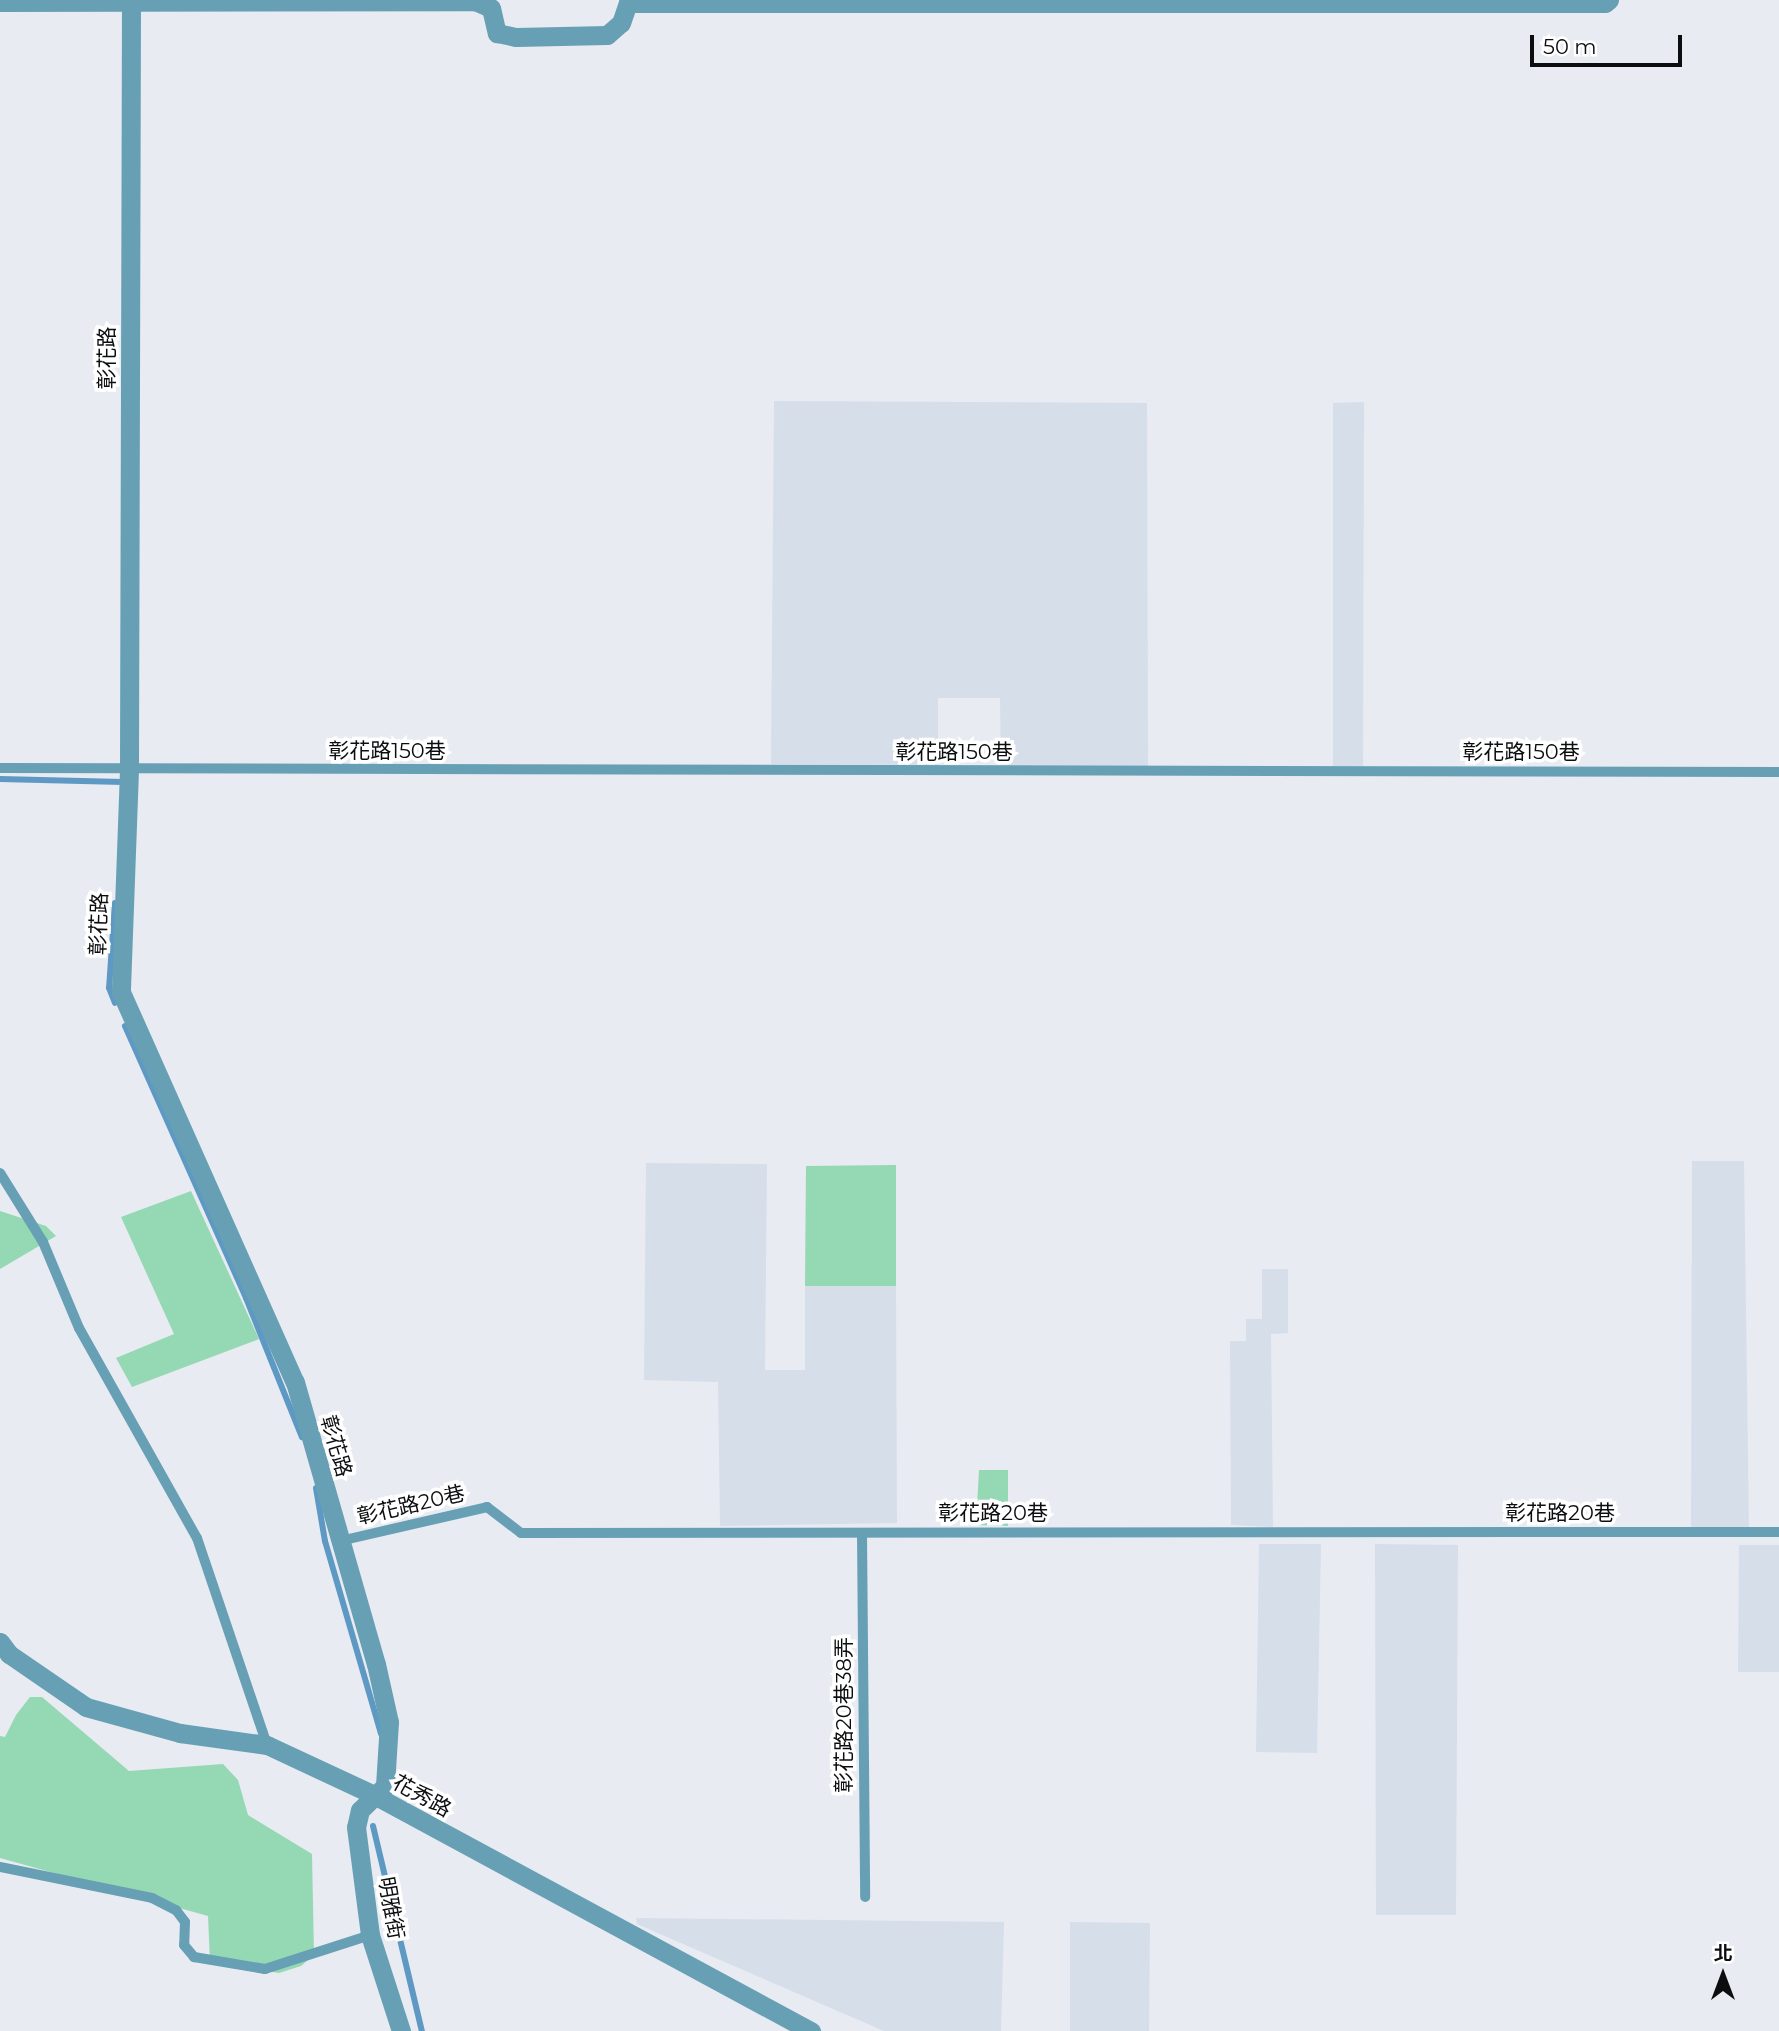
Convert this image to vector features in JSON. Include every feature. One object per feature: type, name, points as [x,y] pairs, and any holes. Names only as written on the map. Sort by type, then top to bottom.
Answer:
[{"type":"street","points":[[0,2],[475,1],[491,8],[497,33],[516,37],[607,35],[621,23],[628,3],[1605,3],[1609,0]]},
{"type":"street","name":"彰花路","points":[[131,1],[129,770],[121,992],[295,1382],[387,1707],[389,1743],[385,1786],[374,1796]]},
{"type":"street","name":"花秀路","points":[[0,1642],[9,1654],[86,1707],[180,1732],[267,1745],[374,1796],[811,2031]]},
{"type":"street","name":"明雅街","points":[[374,1796],[360,1810],[356,1827],[370,1935],[401,2031]]},
{"type":"lane","name":"彰花路150巷","points":[[0,768],[1779,772]]},
{"type":"lane","points":[[0,1173],[43,1242],[79,1328],[197,1538],[267,1745]]},
{"type":"lane","name":"彰花路20巷","points":[[339,1541],[487,1507],[521,1534],[1779,1532]]},
{"type":"lane","name":"彰花路20巷38弄","points":[[862,1533],[865,1897]]},
{"type":"lane","points":[[0,1867],[152,1898],[176,1910],[185,1922],[184,1945],[194,1957],[265,1969],[370,1935]]},
{"type":"shaded area","points":[[774,401],[1147,403],[1148,766],[1001,765],[1000,698],[938,698],[938,765],[771,764]]},
{"type":"shaded area","points":[[1364,402],[1363,766],[1333,766],[1333,403]]},
{"type":"shaded area","points":[[1692,1161],[1744,1161],[1749,1531],[1691,1530]]},
{"type":"shaded area","points":[[646,1163],[767,1164],[765,1370],[805,1370],[805,1286],[896,1286],[897,1523],[720,1526],[718,1382],[644,1380]]},
{"type":"shaded area","points":[[1262,1269],[1288,1269],[1288,1333],[1271,1334],[1273,1527],[1231,1525],[1230,1341],[1246,1341],[1246,1319],[1262,1319]]},
{"type":"shaded area","points":[[1259,1544],[1321,1544],[1317,1753],[1256,1752]]},
{"type":"shaded area","points":[[1375,1544],[1458,1545],[1456,1915],[1376,1915]]},
{"type":"shaded area","points":[[1739,1545],[1779,1545],[1779,1672],[1738,1672]]},
{"type":"shaded area","points":[[636,1918],[1004,1922],[1001,2031],[884,2031],[637,1924]]},
{"type":"shaded area","points":[[1070,1922],[1150,1923],[1149,2031],[1070,2031]]},
{"type":"green space","points":[[896,1165],[896,1286],[805,1286],[806,1166]]},
{"type":"green space","points":[[191,1191],[259,1339],[132,1387],[116,1358],[174,1334],[121,1217]]},
{"type":"green space","points":[[0,1211],[46,1226],[56,1236],[0,1269]]},
{"type":"green space","points":[[979,1470],[1008,1470],[1008,1526],[976,1525]]},
{"type":"green space","points":[[30,1697],[42,1697],[129,1771],[223,1764],[238,1780],[248,1815],[312,1854],[314,1955],[301,1966],[279,1973],[210,1962],[208,1916],[0,1858],[0,1736],[5,1737],[16,1715]]},
{"type":"waterway","points":[[0,779],[123,784]]},
{"type":"waterway","points":[[115,903],[109,988],[115,1003]]},
{"type":"waterway","points":[[125,1026],[246,1298],[302,1437]]},
{"type":"waterway","points":[[316,1488],[325,1541],[381,1734]]},
{"type":"waterway","points":[[373,1826],[422,2031]]}]
